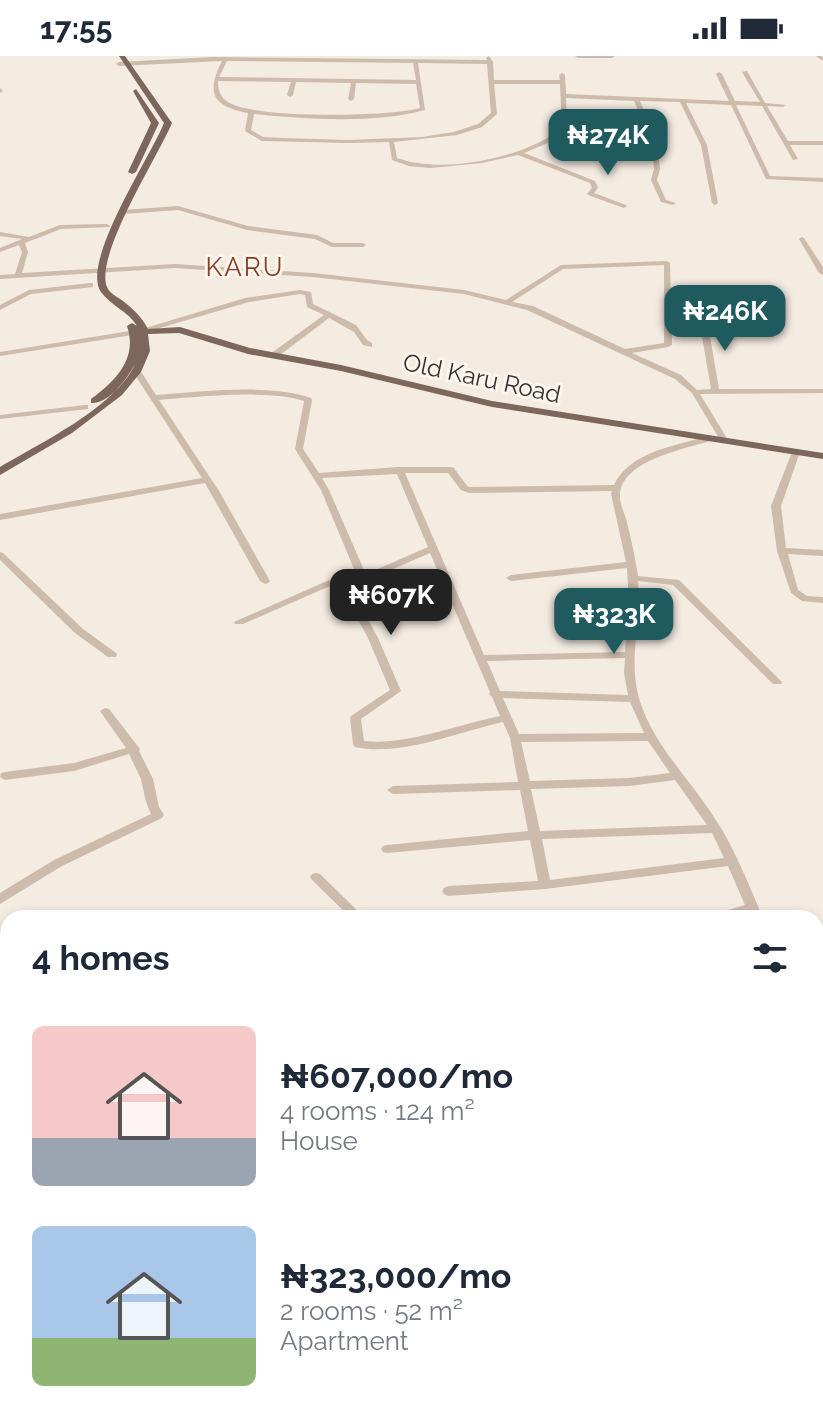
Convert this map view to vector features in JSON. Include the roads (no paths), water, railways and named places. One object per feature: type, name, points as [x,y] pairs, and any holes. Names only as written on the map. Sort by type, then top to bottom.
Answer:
[{"type":"main road","points":[[0,472],[107,404],[137,372],[142,362],[141,331],[130,312],[104,290],[96,271],[107,226],[168,123],[123,61],[114,56]]},
{"type":"main road","points":[[123,61],[155,120],[123,212],[90,285],[141,331]]},
{"type":"main road","points":[[0,461],[105,394],[127,370],[141,331]]},
{"type":"main road","name":"Old Karu Road","points":[[141,331],[184,331],[208,341],[492,404],[823,456]]},
{"type":"street","points":[[578,56],[612,56]]},
{"type":"street","points":[[123,61],[168,58],[489,59],[494,114],[491,120],[453,135],[391,139],[262,139],[248,131],[251,112]]},
{"type":"street","points":[[225,59],[214,85],[221,100],[251,112],[417,113],[423,104],[415,61]]},
{"type":"street","points":[[745,72],[795,159]]},
{"type":"street","points":[[719,74],[730,103],[768,178],[823,180]]},
{"type":"street","points":[[216,79],[417,82]]},
{"type":"street","points":[[391,139],[394,159],[413,166],[461,165],[516,152],[563,132],[563,79],[492,82]]},
{"type":"street","points":[[290,95],[294,80]]},
{"type":"street","points":[[351,99],[354,81]]},
{"type":"street","points":[[564,96],[783,105]]},
{"type":"street","points":[[636,99],[654,142],[655,186],[663,201],[673,203]]},
{"type":"street","points":[[683,102],[704,145],[715,203]]},
{"type":"street","points":[[787,143],[823,143]]},
{"type":"street","points":[[516,152],[593,182],[595,188],[590,194],[624,206]]},
{"type":"street","points":[[123,212],[178,208],[247,228],[317,237],[332,245],[363,245]]},
{"type":"street","points":[[0,250],[60,227],[107,226]]},
{"type":"street","points":[[0,234],[33,239]]},
{"type":"street","points":[[802,239],[823,273]]},
{"type":"street","points":[[18,276],[25,252],[22,244]]},
{"type":"street","points":[[510,300],[561,267],[667,263],[668,345],[627,351]]},
{"type":"street","points":[[0,277],[175,266],[313,275],[510,300],[678,377],[695,392],[724,440]]},
{"type":"street","points":[[0,308],[29,292],[90,285]]},
{"type":"street","points":[[0,354],[141,331],[248,300],[296,292],[308,294],[310,305],[326,317],[354,328],[361,341],[369,345]]},
{"type":"street","points":[[273,356],[326,317]]},
{"type":"street","points":[[703,319],[715,392]]},
{"type":"street","points":[[137,372],[265,581]]},
{"type":"street","points":[[695,392],[823,391]]},
{"type":"street","points":[[153,398],[221,393],[305,397],[307,409],[299,449],[325,490],[359,570],[239,622]]},
{"type":"street","points":[[0,417],[85,407]]},
{"type":"street","points":[[711,438],[645,458],[622,477],[616,488],[633,578],[631,655],[634,699],[676,776],[689,788],[715,829],[754,910]]},
{"type":"street","points":[[796,452],[776,506],[782,551],[794,591],[805,599],[823,600]]},
{"type":"street","points":[[398,470],[515,738],[545,885]]},
{"type":"street","points":[[315,476],[451,470],[469,490],[616,488]]},
{"type":"street","points":[[0,517],[205,480]]},
{"type":"street","points":[[433,548],[376,573],[368,584],[348,592],[373,638],[396,691],[355,718],[359,744],[370,746],[414,739],[505,718]]},
{"type":"street","points":[[782,551],[823,553]]},
{"type":"street","points":[[0,555],[79,631],[112,655]]},
{"type":"street","points":[[511,578],[629,565]]},
{"type":"street","points":[[633,578],[676,582],[777,682]]},
{"type":"street","points":[[480,658],[631,655]]},
{"type":"street","points":[[494,694],[634,699]]},
{"type":"street","points":[[0,899],[82,850],[158,815],[151,805],[149,782],[134,749],[105,711]]},
{"type":"street","points":[[515,738],[652,737]]},
{"type":"street","points":[[5,776],[58,771],[134,749]]},
{"type":"street","points":[[393,790],[523,783],[629,782],[676,776]]},
{"type":"street","points":[[387,849],[534,835],[715,829]]},
{"type":"street","points":[[448,891],[545,885],[731,861]]},
{"type":"street","points":[[316,877],[351,910]]},
{"type":"district","name":"KARU","points":[[245,267]]}]
